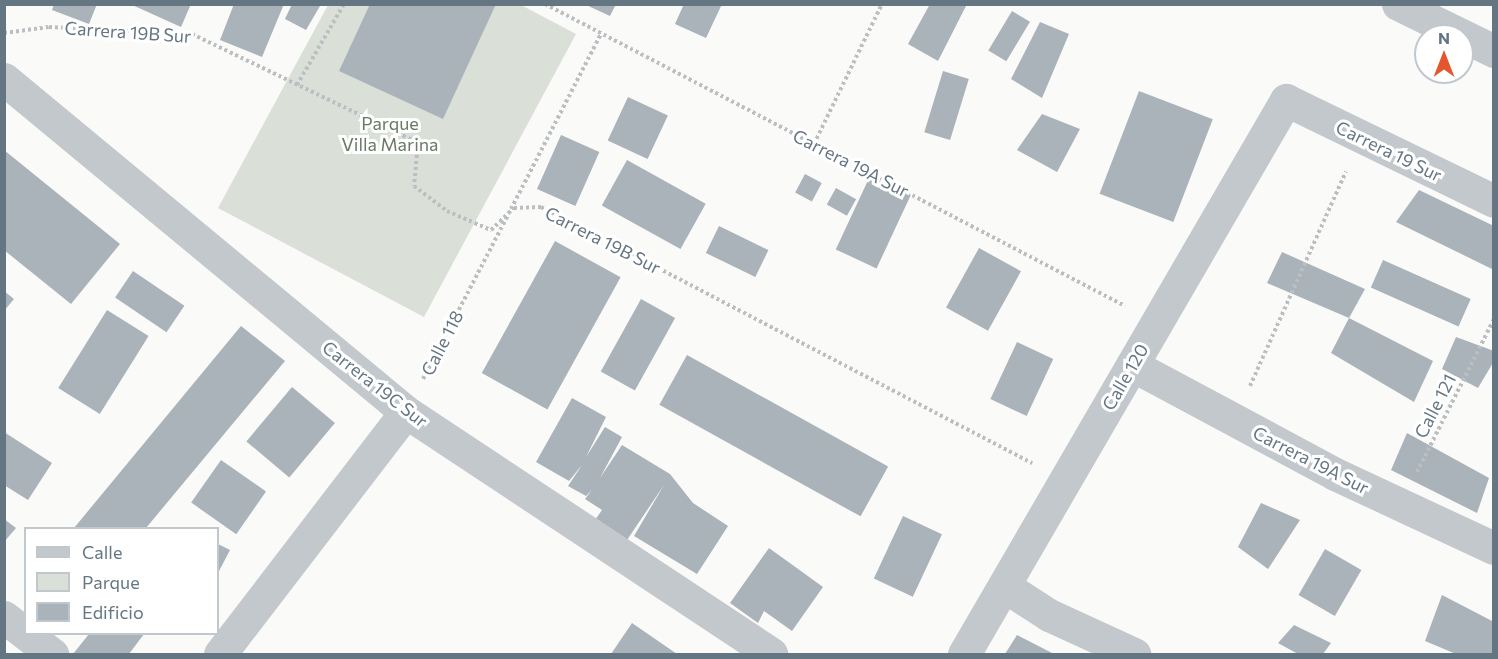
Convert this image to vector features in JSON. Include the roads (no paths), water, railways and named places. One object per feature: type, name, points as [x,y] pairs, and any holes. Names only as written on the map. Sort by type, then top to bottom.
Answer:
[{"type":"street","points":[[1398,4],[1494,51]]},
{"type":"street","name":"Carrera 19C Sur","points":[[4,80],[406,412],[771,654]]},
{"type":"street","name":"Carrera 19 Sur","points":[[1286,100],[1494,201]]},
{"type":"street","name":"Calle 120","points":[[964,654],[1286,100]]},
{"type":"street","name":"Carrera 19A Sur","points":[[1131,365],[1234,421],[1400,505],[1494,548]]},
{"type":"street","points":[[220,654],[406,412]]},
{"type":"street","points":[[1004,586],[1049,615],[1134,654]]},
{"type":"street","points":[[4,617],[24,632]]},
{"type":"street","points":[[27,635],[52,654]]},
{"type":"park label","name":"Parque Villa Marina","points":[[390,134]]}]
